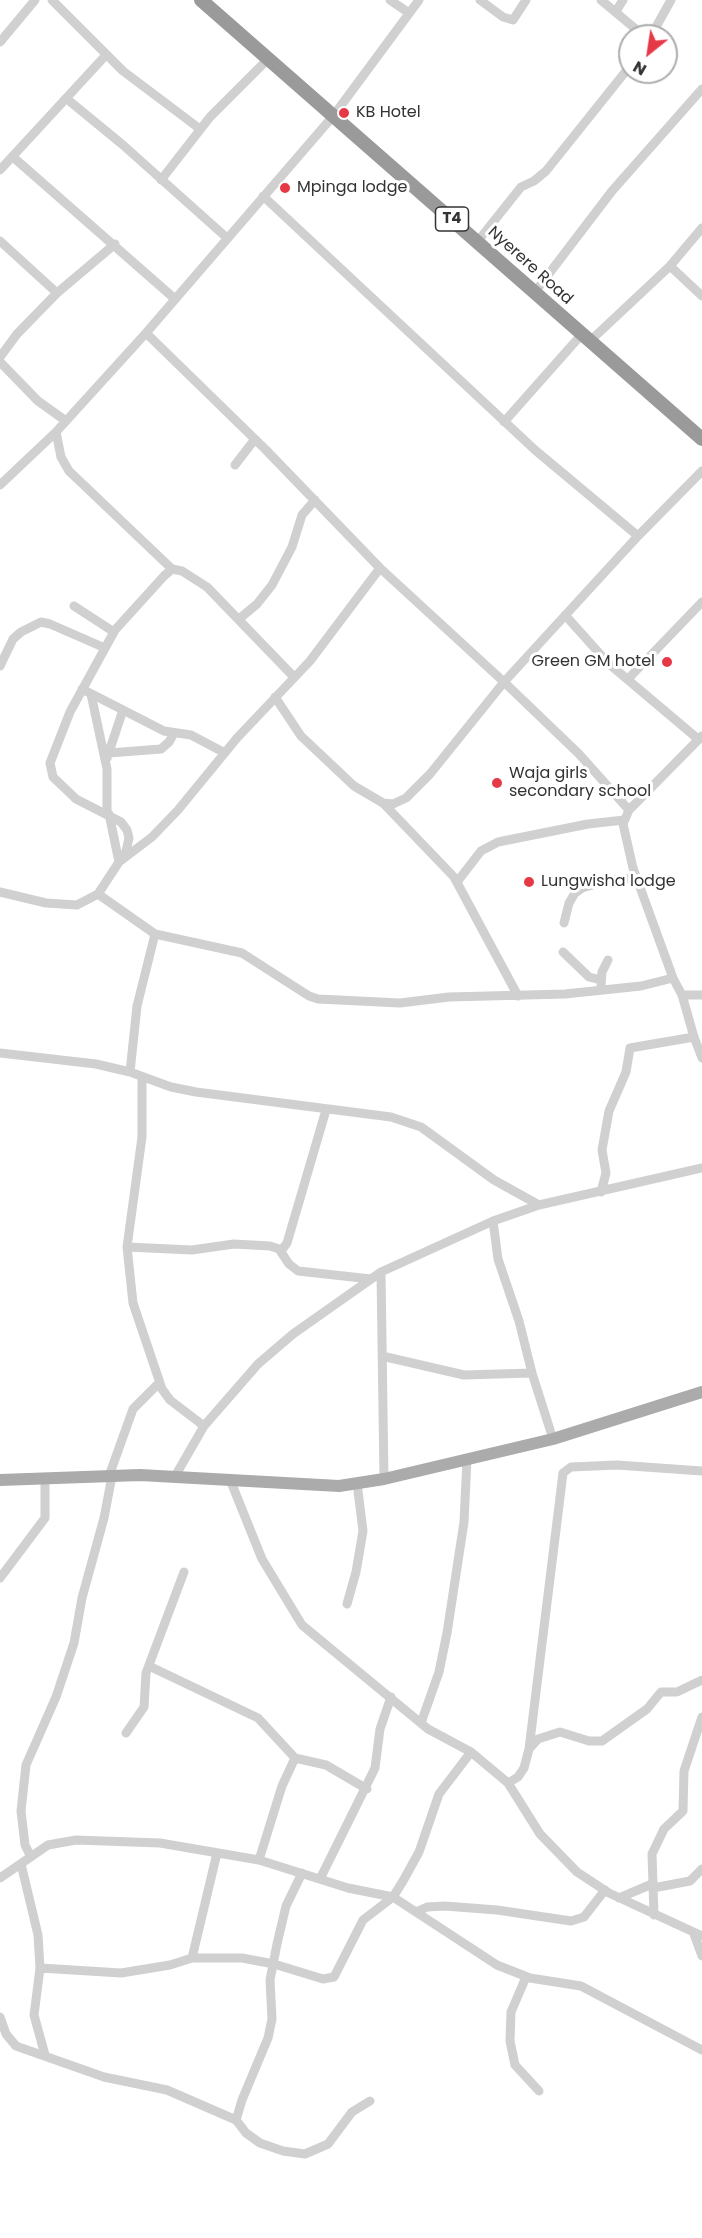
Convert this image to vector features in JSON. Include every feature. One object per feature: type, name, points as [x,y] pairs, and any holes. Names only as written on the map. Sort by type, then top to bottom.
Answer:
[{"type":"highway","name":"Nyerere Road","points":[[201,0],[702,439]]},
{"type":"main road","points":[[0,1480],[111,1476],[339,1486],[384,1479],[553,1439],[702,1392]]},
{"type":"street","points":[[0,42],[35,0]]},
{"type":"street","points":[[52,0],[98,43],[106,55],[200,129]]},
{"type":"street","points":[[390,0],[409,13]]},
{"type":"street","points":[[0,485],[56,432],[146,333],[334,115],[419,0]]},
{"type":"street","points":[[480,0],[503,18],[513,20],[526,0]]},
{"type":"street","points":[[601,0],[630,24]]},
{"type":"street","points":[[616,12],[623,0]]},
{"type":"street","points":[[658,24],[671,0]]},
{"type":"street","points":[[0,170],[106,55]]},
{"type":"street","points":[[161,180],[200,129],[268,58]]},
{"type":"street","points":[[478,241],[521,187],[534,182],[546,171],[618,81]]},
{"type":"street","points":[[535,292],[612,191],[698,102],[702,89]]},
{"type":"street","points":[[67,99],[227,238]]},
{"type":"street","points":[[13,157],[36,179],[115,244],[175,299]]},
{"type":"street","points":[[263,196],[504,422],[638,536]]},
{"type":"street","points":[[504,422],[586,338],[670,266],[702,228]]},
{"type":"street","points":[[0,241],[57,293]]},
{"type":"street","points":[[0,357],[17,334],[57,293],[115,244]]},
{"type":"street","points":[[670,266],[702,296]]},
{"type":"street","points":[[146,333],[255,439],[380,568],[579,754],[629,810]]},
{"type":"street","points":[[0,362],[38,401],[66,421]]},
{"type":"street","points":[[56,432],[61,457],[69,471],[172,569],[182,571],[207,587],[293,676]]},
{"type":"street","points":[[235,465],[255,439]]},
{"type":"street","points":[[383,804],[398,803],[414,790],[504,682],[638,536],[702,471]]},
{"type":"street","points":[[239,619],[257,604],[272,585],[292,547],[302,515],[315,500]]},
{"type":"street","points":[[0,892],[46,903],[76,904],[98,894],[122,859],[152,837],[178,810],[225,753],[338,627],[380,568]]},
{"type":"street","points":[[122,859],[127,830],[121,822],[108,814],[75,799],[50,771],[50,762],[82,689],[114,632],[172,569]]},
{"type":"street","points":[[628,679],[702,602]]},
{"type":"street","points":[[74,606],[114,632]]},
{"type":"street","points":[[565,615],[588,644],[700,737],[629,810],[624,820],[624,832],[637,878],[673,978],[682,996],[702,1058]]},
{"type":"street","points":[[0,666],[13,639],[21,632],[41,622],[105,648]]},
{"type":"street","points":[[82,689],[164,732],[191,735],[225,753]]},
{"type":"street","points":[[92,694],[108,781],[108,814],[122,859]]},
{"type":"street","points":[[275,698],[301,736],[354,786],[383,804],[457,882],[518,996]]},
{"type":"street","points":[[105,763],[123,710]]},
{"type":"street","points":[[109,753],[161,749],[174,733]]},
{"type":"street","points":[[457,882],[481,851],[498,842],[588,824],[624,820]]},
{"type":"street","points":[[564,923],[569,903],[575,893],[582,888],[611,880],[637,878]]},
{"type":"street","points":[[98,894],[155,933],[242,953],[309,996],[318,999],[400,1003],[449,997],[518,996],[601,986],[641,986],[673,978]]},
{"type":"street","points":[[130,1072],[137,1006],[155,933]]},
{"type":"street","points":[[562,952],[589,978],[601,986]]},
{"type":"street","points":[[601,986],[608,960]]},
{"type":"street","points":[[682,996],[702,995]]},
{"type":"street","points":[[601,1192],[605,1180],[602,1156],[608,1119],[626,1072],[630,1048],[634,1045],[694,1037]]},
{"type":"street","points":[[0,1053],[69,1059],[130,1072],[171,1088],[390,1117],[421,1127],[494,1180],[538,1205]]},
{"type":"street","points":[[142,1077],[142,1137],[127,1247],[133,1303],[149,1344],[159,1383],[170,1400],[204,1426]]},
{"type":"street","points":[[281,1251],[286,1243],[326,1110]]},
{"type":"street","points":[[174,1478],[204,1426],[258,1364],[293,1334],[381,1272],[493,1221],[538,1205],[702,1168]]},
{"type":"street","points":[[493,1221],[496,1251],[553,1439]]},
{"type":"street","points":[[127,1247],[192,1250],[234,1244],[270,1246],[281,1251],[289,1264],[298,1271],[371,1279]]},
{"type":"street","points":[[381,1272],[384,1479]]},
{"type":"street","points":[[382,1356],[464,1375],[532,1373]]},
{"type":"street","points":[[31,1857],[24,1839],[21,1811],[26,1765],[56,1697],[74,1643],[82,1598],[104,1518],[111,1476],[133,1409],[159,1383]]},
{"type":"street","points":[[421,1723],[439,1672],[447,1633],[464,1522],[467,1459]]},
{"type":"street","points":[[508,1783],[518,1777],[524,1768],[529,1749],[563,1473],[571,1467],[617,1465],[702,1471]]},
{"type":"street","points":[[0,1578],[45,1518],[45,1478]]},
{"type":"street","points":[[231,1482],[262,1559],[293,1614],[321,1643],[421,1723],[471,1752],[508,1783],[540,1834],[577,1872],[619,1898],[698,1935],[702,1956]]},
{"type":"street","points":[[347,1604],[361,1549],[363,1531],[357,1483]]},
{"type":"street","points":[[126,1733],[144,1707],[149,1666],[184,1572]]},
{"type":"street","points":[[149,1666],[258,1718],[295,1758],[326,1765],[366,1789]]},
{"type":"street","points":[[529,1749],[538,1739],[560,1732],[590,1741],[602,1741],[647,1709],[661,1692],[677,1692],[702,1680]]},
{"type":"street","points":[[320,1879],[375,1768],[380,1730],[390,1697]]},
{"type":"street","points":[[654,1915],[652,1854],[664,1829],[683,1811],[684,1771],[702,1717]]},
{"type":"street","points":[[40,1968],[121,1973],[170,1965],[192,1958],[242,1958],[274,1964],[318,1978],[334,1977],[363,1920],[393,1897],[419,1852],[439,1794],[471,1752]]},
{"type":"street","points":[[260,1860],[282,1786],[295,1758]]},
{"type":"street","points":[[0,1878],[48,1845],[63,1841],[100,1839],[160,1843],[260,1860],[348,1888],[393,1897],[473,1952],[526,1977],[581,1986],[702,2050]]},
{"type":"street","points":[[192,1958],[217,1853]]},
{"type":"street","points":[[21,1864],[35,1913],[40,1968],[34,2015],[45,2055]]},
{"type":"street","points":[[619,1898],[653,1886],[690,1881],[702,1869]]},
{"type":"street","points":[[236,2120],[270,2030],[269,1991],[274,1964],[286,1906],[302,1873]]},
{"type":"street","points":[[416,1912],[428,1907],[445,1906],[497,1910],[571,1921],[584,1917],[605,1890]]},
{"type":"street","points":[[526,1977],[512,2012],[510,2048],[515,2065],[539,2091]]},
{"type":"street","points":[[0,2017],[6,2034],[16,2046],[104,2077],[167,2090],[236,2120],[246,2133],[260,2143],[283,2151],[305,2154],[328,2144],[352,2112],[370,2101]]},
{"type":"place","name":"KB Hotel","points":[[344,113]]},
{"type":"place","name":"Mpinga lodge","points":[[285,188]]},
{"type":"place","name":"Green GM hotel","points":[[667,662]]},
{"type":"place","name":"Waja girls secondary school","points":[[497,783]]},
{"type":"place","name":"Lungwisha lodge","points":[[529,882]]}]
